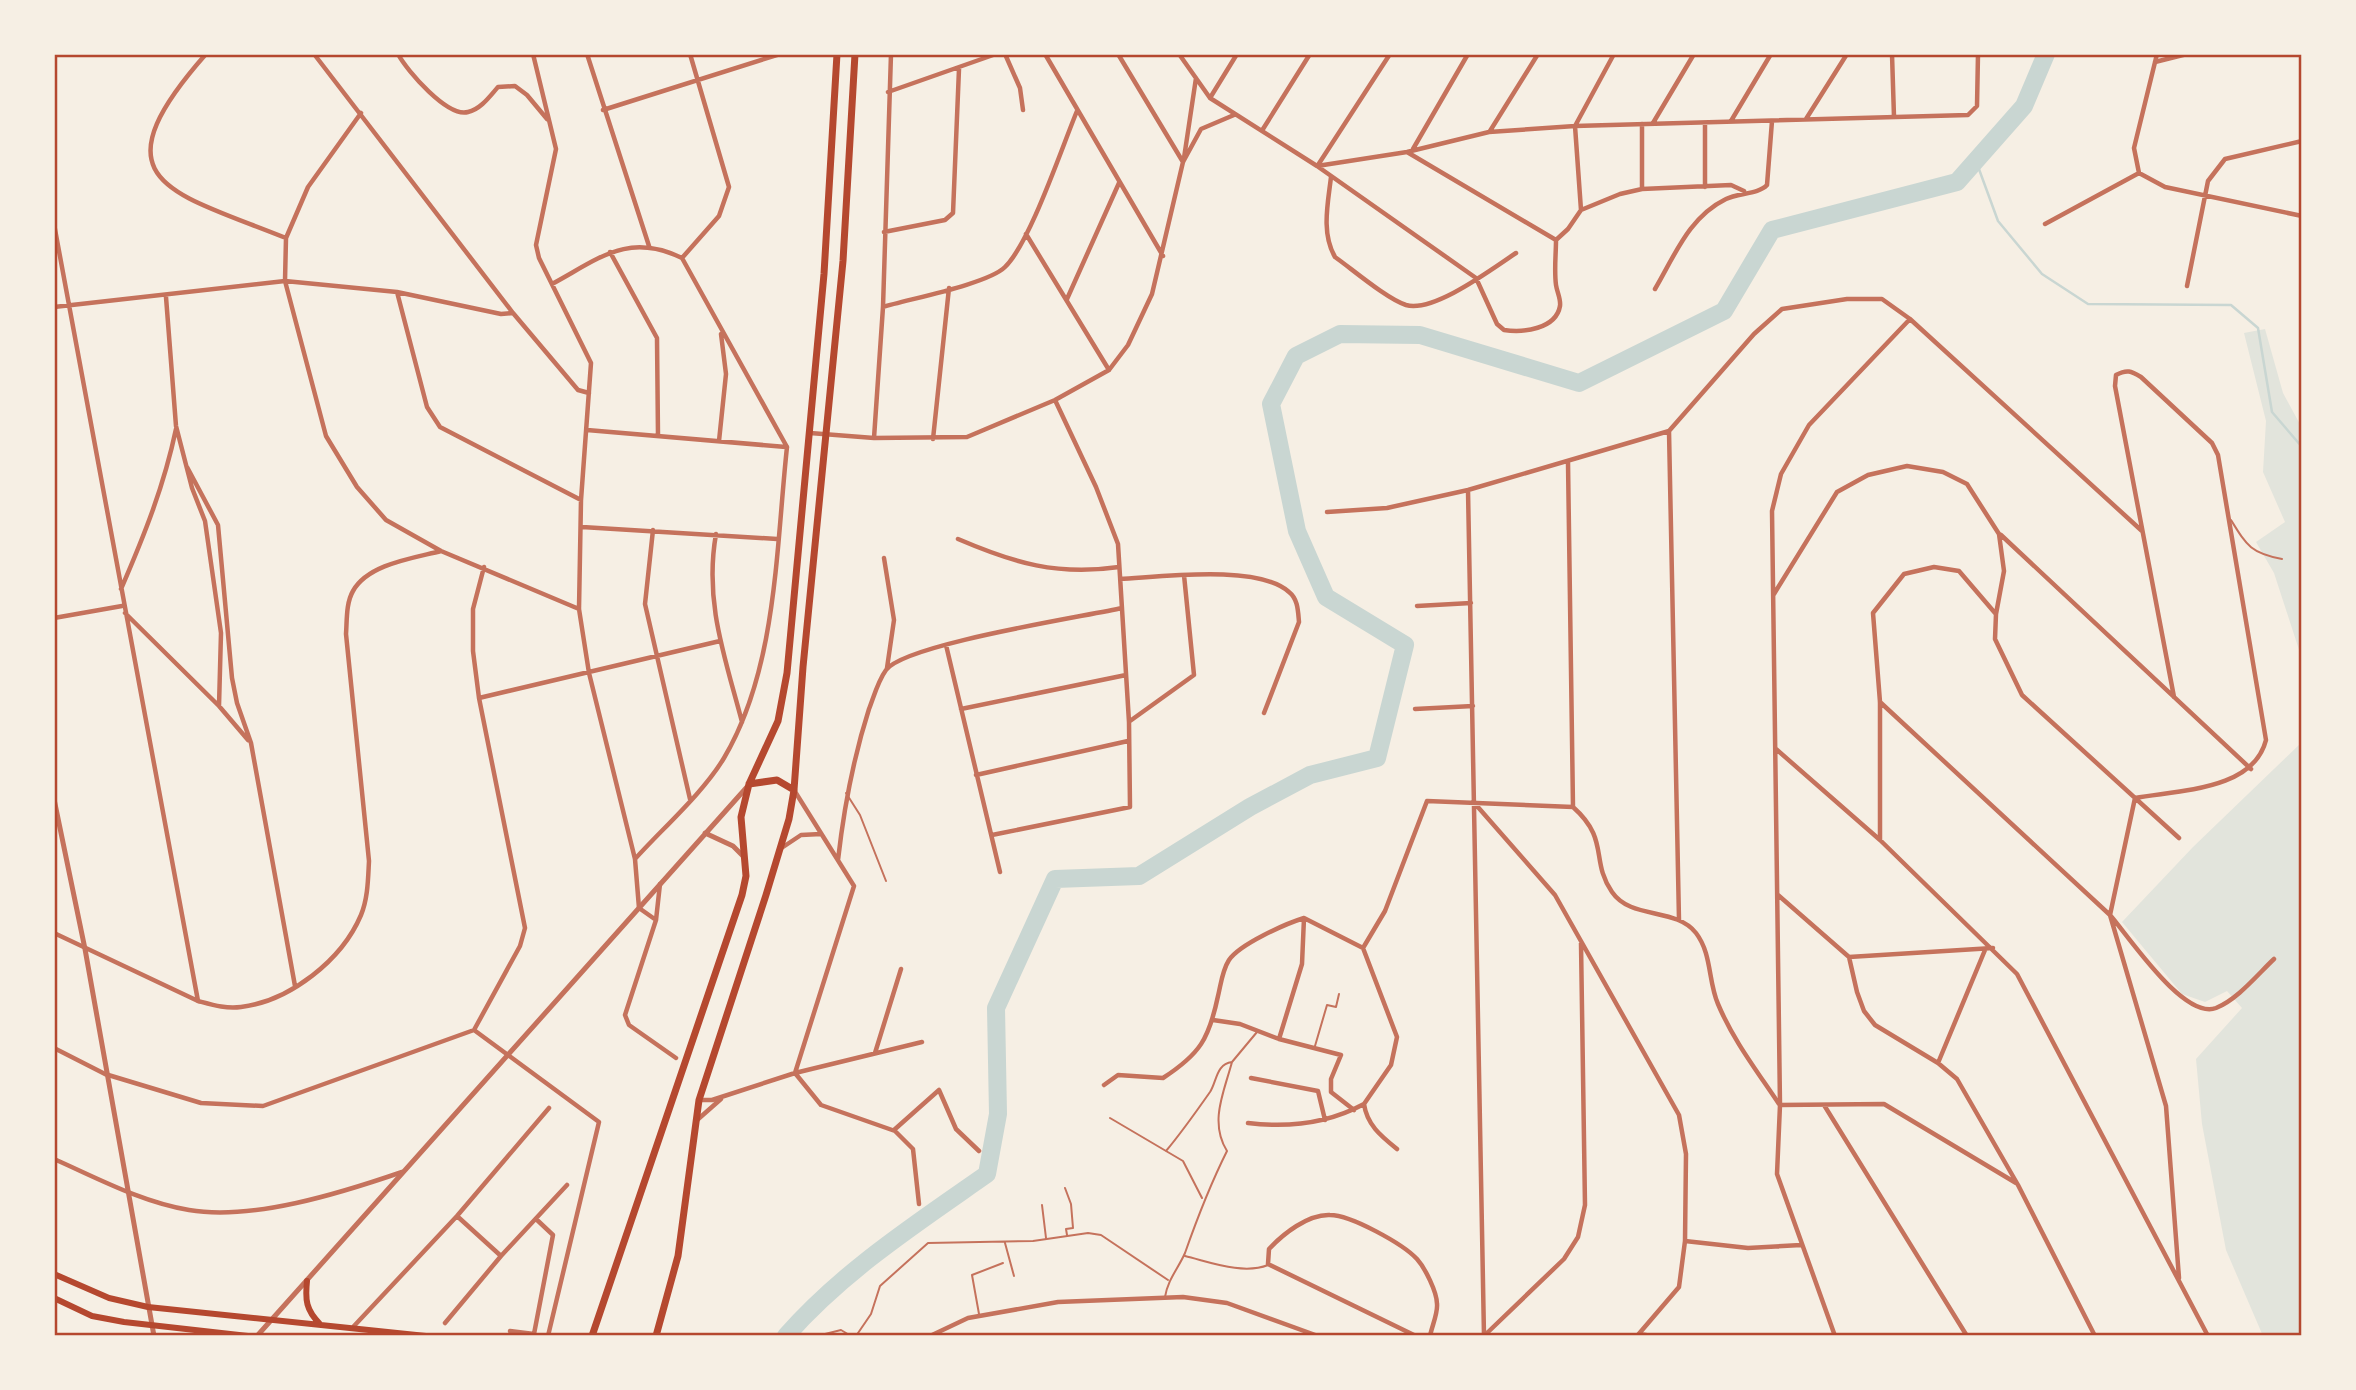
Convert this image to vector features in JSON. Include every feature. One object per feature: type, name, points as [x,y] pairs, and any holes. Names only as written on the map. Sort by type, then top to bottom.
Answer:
[{"type":"highway","points":[[592,1336],[723,958],[742,895],[745,858],[741,817],[749,784],[778,721],[787,673],[824,274],[838,54]]},
{"type":"highway","points":[[656,1336],[678,1256],[699,1100],[780,849],[794,790],[803,667],[843,261],[855,54]]},
{"type":"highway","points":[[749,784],[777,780],[794,790]]},
{"type":"main road","points":[[54,1274],[108,1298],[148,1307],[354,1326],[426,1336]]},
{"type":"main road","points":[[307,1281],[305,1300],[309,1313],[320,1324]]},
{"type":"main road","points":[[54,1298],[92,1316],[153,1327],[248,1336]]},
{"type":"street","points":[[206,54],[173,92],[158,115],[149,147],[152,165],[161,180],[180,195],[286,238]]},
{"type":"street","points":[[314,54],[513,313],[578,390],[589,393]]},
{"type":"street","points":[[398,54],[419,84],[453,110],[467,113],[481,106],[498,87],[515,86],[542,111],[550,125]]},
{"type":"street","points":[[533,54],[556,149],[554,171],[536,245],[539,258],[591,363],[581,500],[579,609],[589,673],[635,859],[639,908]]},
{"type":"street","points":[[587,54],[649,246]]},
{"type":"street","points":[[682,258],[712,227],[729,195],[729,187],[690,54]]},
{"type":"street","points":[[605,110],[780,54]]},
{"type":"street","points":[[874,438],[883,307],[891,54]]},
{"type":"street","points":[[888,92],[996,54]]},
{"type":"street","points":[[1005,54],[1020,88],[1023,110]]},
{"type":"street","points":[[1045,54],[1164,257]]},
{"type":"street","points":[[1118,54],[1183,162]]},
{"type":"street","points":[[1179,54],[1210,98],[1234,115],[1263,129],[1476,278],[1497,324],[1504,330],[1516,332],[1546,325],[1556,316],[1561,304],[1556,285],[1556,240],[1568,229],[1581,210],[1642,189],[1731,185],[1744,191]]},
{"type":"street","points":[[1210,98],[1237,54]]},
{"type":"street","points":[[1263,129],[1310,54]]},
{"type":"street","points":[[1317,166],[1390,54]]},
{"type":"street","points":[[1409,151],[1468,54]]},
{"type":"street","points":[[1489,132],[1538,54]]},
{"type":"street","points":[[1581,210],[1575,126],[1614,54]]},
{"type":"street","points":[[1652,124],[1694,54]]},
{"type":"street","points":[[1730,122],[1771,54]]},
{"type":"street","points":[[1805,120],[1847,54]]},
{"type":"street","points":[[1892,54],[1894,117]]},
{"type":"street","points":[[1317,166],[1409,151],[1489,132],[1575,126],[1968,116],[1977,106],[1978,54]]},
{"type":"street","points":[[2138,173],[2134,148],[2157,54]]},
{"type":"street","points":[[2155,62],[2188,54]]},
{"type":"street","points":[[884,232],[945,220],[953,213],[959,69]]},
{"type":"street","points":[[809,433],[874,438],[967,437],[1055,400],[1109,370],[1128,345],[1152,294],[1164,257],[1196,78]]},
{"type":"street","points":[[883,307],[988,276],[1005,267],[1026,234],[1077,111]]},
{"type":"street","points":[[360,113],[308,187],[286,238],[285,281],[326,436],[357,487],[386,520],[441,551],[579,609]]},
{"type":"street","points":[[1183,162],[1200,129],[1234,115]]},
{"type":"street","points":[[1655,289],[1693,222],[1723,200],[1744,191],[1761,191],[1768,182],[1772,121]]},
{"type":"street","points":[[1705,123],[1705,187]]},
{"type":"street","points":[[1642,124],[1642,189]]},
{"type":"street","points":[[2187,286],[2208,181],[2225,159],[2302,141]]},
{"type":"street","points":[[1409,151],[1556,240]]},
{"type":"street","points":[[2138,173],[2165,187],[2302,216]]},
{"type":"street","points":[[2045,224],[2138,173]]},
{"type":"street","points":[[1331,177],[1327,209],[1328,244],[1335,257],[1407,305],[1429,303],[1516,253]]},
{"type":"street","points":[[1067,300],[1119,183]]},
{"type":"street","points":[[54,224],[198,1001]]},
{"type":"street","points":[[1026,234],[1109,370]]},
{"type":"street","points":[[552,284],[610,252],[649,246],[682,258],[787,447],[764,655],[742,723],[722,761],[635,859]]},
{"type":"street","points":[[610,252],[657,338],[658,436]]},
{"type":"street","points":[[54,307],[166,297],[285,281],[397,292],[501,314],[513,313]]},
{"type":"street","points":[[933,439],[949,288]]},
{"type":"street","points":[[397,292],[427,407],[440,427],[464,442],[581,500]]},
{"type":"street","points":[[166,297],[176,426],[209,541],[221,633],[219,706]]},
{"type":"street","points":[[1326,512],[1387,508],[1468,490],[1669,431],[1754,334],[1782,309],[1847,299],[1882,299],[1910,319],[2144,532]]},
{"type":"street","points":[[1835,1336],[1777,1174],[1780,1105],[1772,511],[1781,474],[1809,425],[1910,319]]},
{"type":"street","points":[[719,441],[726,374],[720,328]]},
{"type":"street","points":[[2135,798],[2223,782],[2251,769],[2263,755],[2266,740],[2218,455],[2212,443],[2141,377],[2130,370],[2123,371],[2116,375],[2115,386],[2174,697]]},
{"type":"street","points":[[992,835],[1130,807],[1129,722],[1118,544],[1096,487],[1055,400]]},
{"type":"street","points":[[121,590],[164,482],[176,426]]},
{"type":"street","points":[[586,430],[787,447]]},
{"type":"street","points":[[1669,431],[1679,920]]},
{"type":"street","points":[[1568,462],[1573,807]]},
{"type":"street","points":[[1773,595],[1837,492],[1868,475],[1907,466],[1943,472],[1967,484],[1987,511],[1999,534],[2251,769]]},
{"type":"street","points":[[187,467],[218,525],[232,678],[237,703],[251,743],[295,986]]},
{"type":"street","points":[[1468,490],[1485,1335]]},
{"type":"street","points":[[582,527],[777,539]]},
{"type":"street","points":[[653,530],[645,604],[690,799]]},
{"type":"street","points":[[716,534],[710,566],[712,610],[742,723]]},
{"type":"street","points":[[1999,534],[2004,570],[1996,614],[1995,639],[2022,695],[2179,838]]},
{"type":"street","points":[[958,540],[1005,559],[1056,571],[1119,567]]},
{"type":"street","points":[[54,933],[198,1001],[220,1007],[260,1003],[295,986],[322,968],[343,946],[361,914],[368,888],[369,861],[346,634],[350,597],[365,577],[441,551]]},
{"type":"street","points":[[838,860],[846,793],[862,731],[887,668],[894,620],[884,558]]},
{"type":"street","points":[[54,1048],[105,1074],[201,1103],[263,1106],[474,1030],[520,946],[525,928],[479,698],[473,651],[473,609],[484,567]]},
{"type":"street","points":[[1880,840],[1880,702],[1872,613],[1904,574],[1934,567],[1959,571],[1996,614]]},
{"type":"street","points":[[1120,579],[1228,573],[1279,585],[1291,593],[1298,607],[1299,622],[1264,713]]},
{"type":"street","points":[[1129,722],[1194,675],[1184,575]]},
{"type":"street","points":[[1417,606],[1471,603]]},
{"type":"street","points":[[54,618],[123,606]]},
{"type":"street","points":[[887,668],[900,658],[946,645],[1122,608]]},
{"type":"street","points":[[124,612],[219,706],[251,743]]},
{"type":"street","points":[[479,698],[720,641]]},
{"type":"street","points":[[946,645],[1000,872]]},
{"type":"street","points":[[961,709],[1126,674]]},
{"type":"street","points":[[1880,702],[2110,915],[2179,998],[2198,1010],[2214,1009],[2236,995],[2274,959]]},
{"type":"street","points":[[1415,709],[1474,706]]},
{"type":"street","points":[[976,775],[1128,741]]},
{"type":"street","points":[[1776,749],[1880,840],[2017,974],[2208,1336]]},
{"type":"street","points":[[257,1336],[749,784]]},
{"type":"street","points":[[794,790],[854,886],[795,1073]]},
{"type":"street","points":[[2135,798],[2110,915],[2166,1105],[2179,1281]]},
{"type":"street","points":[[54,799],[56,824],[85,949],[105,1074],[131,1193],[154,1336]]},
{"type":"street","points":[[1363,948],[1385,911],[1427,801],[1573,807],[1589,821],[1596,835],[1603,874],[1612,893],[1625,905],[1679,920],[1695,932],[1707,953],[1716,1000],[1730,1031],[1780,1105]]},
{"type":"street","points":[[1476,805],[1555,895],[1679,1115],[1686,1154],[1685,1241],[1679,1287],[1638,1335]]},
{"type":"street","points":[[705,833],[733,846],[745,858]]},
{"type":"street","points":[[780,849],[801,835],[821,834]]},
{"type":"street","points":[[660,883],[656,920],[625,1015],[629,1025],[676,1058]]},
{"type":"street","points":[[1778,895],[1849,957],[1864,1011],[1875,1025],[1938,1063],[1957,1079],[2018,1185],[2095,1336]]},
{"type":"street","points":[[639,908],[656,920]]},
{"type":"street","points":[[1248,1123],[1278,1127],[1325,1120],[1354,1110],[1364,1104],[1391,1065],[1396,1037],[1363,948],[1304,918]]},
{"type":"street","points":[[1104,1085],[1118,1074],[1163,1078],[1196,1054],[1213,1020],[1227,962],[1241,949],[1304,918]]},
{"type":"street","points":[[1279,1039],[1302,964],[1304,918]]},
{"type":"street","points":[[1485,1335],[1564,1259],[1578,1237],[1585,1205],[1581,943]]},
{"type":"street","points":[[1849,957],[1993,948]]},
{"type":"street","points":[[1938,1063],[1985,950]]},
{"type":"street","points":[[875,1053],[901,969]]},
{"type":"street","points":[[1213,1020],[1240,1024],[1279,1039],[1341,1055],[1331,1079],[1331,1092],[1354,1110]]},
{"type":"street","points":[[474,1030],[599,1122],[548,1336]]},
{"type":"street","points":[[699,1100],[724,1097],[795,1073],[922,1042]]},
{"type":"street","points":[[795,1073],[821,1105],[894,1130],[913,1149],[919,1204]]},
{"type":"street","points":[[1251,1079],[1318,1091],[1325,1120]]},
{"type":"street","points":[[894,1130],[939,1090],[956,1129],[979,1151]]},
{"type":"street","points":[[696,1122],[724,1097]]},
{"type":"street","points":[[1364,1104],[1375,1130],[1397,1149]]},
{"type":"street","points":[[1780,1105],[1884,1104],[2018,1185]]},
{"type":"street","points":[[1824,1105],[1967,1336]]},
{"type":"street","points":[[354,1326],[457,1216],[549,1108]]},
{"type":"street","points":[[54,1159],[131,1193],[189,1210],[249,1213],[404,1171]]},
{"type":"street","points":[[445,1323],[501,1256],[568,1185]]},
{"type":"street","points":[[1416,1336],[1268,1264],[1269,1249],[1281,1237],[1308,1220],[1330,1215],[1381,1235],[1417,1259],[1437,1304],[1430,1336]]},
{"type":"street","points":[[457,1216],[501,1256]]},
{"type":"street","points":[[510,1331],[534,1334],[553,1235],[536,1219]]},
{"type":"street","points":[[1685,1241],[1748,1248],[1801,1245]]},
{"type":"street","points":[[930,1336],[980,1315],[1058,1302],[1183,1297],[1227,1303],[1318,1336]]},
{"type":"street","points":[[1638,1335],[1651,1336]]},
{"type":"lane","points":[[2228,516],[2246,543],[2258,554],[2282,559]]},
{"type":"lane","points":[[846,793],[860,815],[886,881]]},
{"type":"lane","points":[[1314,1047],[1326,1005],[1336,1007],[1339,995]]},
{"type":"lane","points":[[1166,1151],[1205,1097],[1219,1070],[1232,1062],[1258,1031]]},
{"type":"lane","points":[[1165,1298],[1168,1280],[1184,1256],[1202,1198],[1227,1151],[1219,1138],[1217,1119],[1232,1062]]},
{"type":"lane","points":[[1110,1118],[1183,1161],[1202,1198]]},
{"type":"lane","points":[[1065,1188],[1071,1204],[1073,1228],[1066,1229],[1067,1236]]},
{"type":"lane","points":[[1042,1205],[1046,1239]]},
{"type":"lane","points":[[856,1336],[871,1314],[880,1286],[928,1243],[1005,1242],[1088,1233],[1101,1236],[1168,1280]]},
{"type":"lane","points":[[1005,1242],[1014,1276]]},
{"type":"lane","points":[[1184,1256],[1241,1268],[1257,1269],[1268,1264]]},
{"type":"lane","points":[[980,1315],[972,1275],[1003,1263]]},
{"type":"lane","points":[[817,1336],[841,1330],[851,1336]]},
{"type":"shaded area","points":[[2265,329],[2283,393],[2302,428],[2302,659],[2274,573],[2256,542],[2285,522],[2263,472],[2266,421],[2244,333]]},
{"type":"shaded area","points":[[2302,742],[2302,1336],[2263,1336],[2226,1250],[2202,1124],[2196,1059],[2242,1008],[2227,991],[2205,1002],[2182,994],[2122,922],[2193,847]]},
{"type":"waterway","points":[[786,1336],[808,1312],[856,1269],[987,1174],[998,1114],[996,1008],[1055,879],[1139,876],[1250,807],[1310,775],[1377,758],[1405,645],[1326,597],[1297,531],[1271,404],[1296,356],[1340,334],[1420,335],[1579,383],[1724,311],[1772,230],[1957,182],[2024,106],[2046,54]]},
{"type":"waterway","points":[[1976,161],[1998,221],[2042,274],[2088,304],[2231,305],[2258,328],[2272,412],[2302,447]]}]
